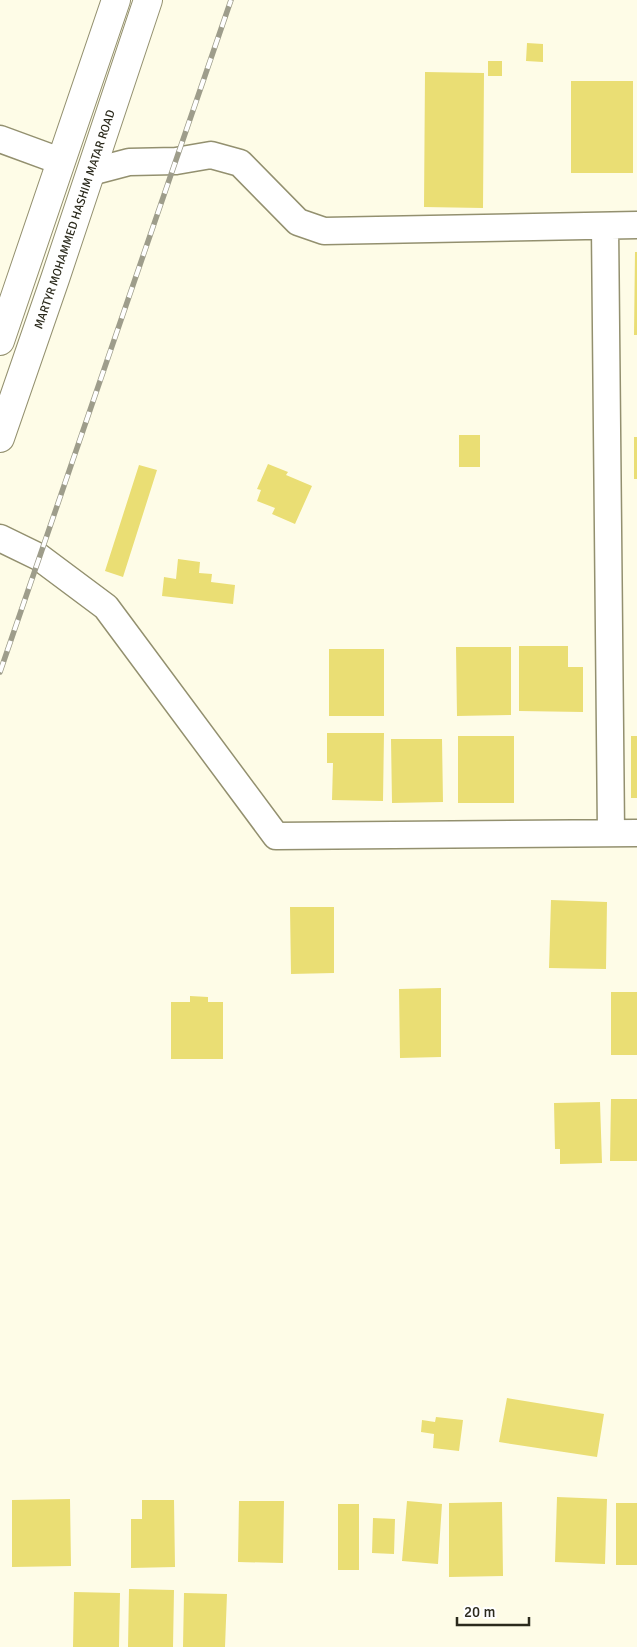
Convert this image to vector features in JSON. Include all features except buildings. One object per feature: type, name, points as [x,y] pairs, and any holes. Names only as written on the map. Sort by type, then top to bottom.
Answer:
[{"type":"main road","points":[[0,341],[116,0]]},
{"type":"main road","name":"MARTYR MOHAMMED HASHIM MATAR ROAD","points":[[0,438],[148,0]]},
{"type":"street","points":[[0,139],[60,161]]},
{"type":"street","points":[[90,172],[129,162],[176,161],[211,155],[240,163],[298,222],[324,231],[637,225]]},
{"type":"street","points":[[605,226],[611,833]]},
{"type":"street","points":[[0,538],[39,557],[106,607],[276,836],[637,833]]},
{"type":"railway","points":[[0,672],[231,0]]}]
